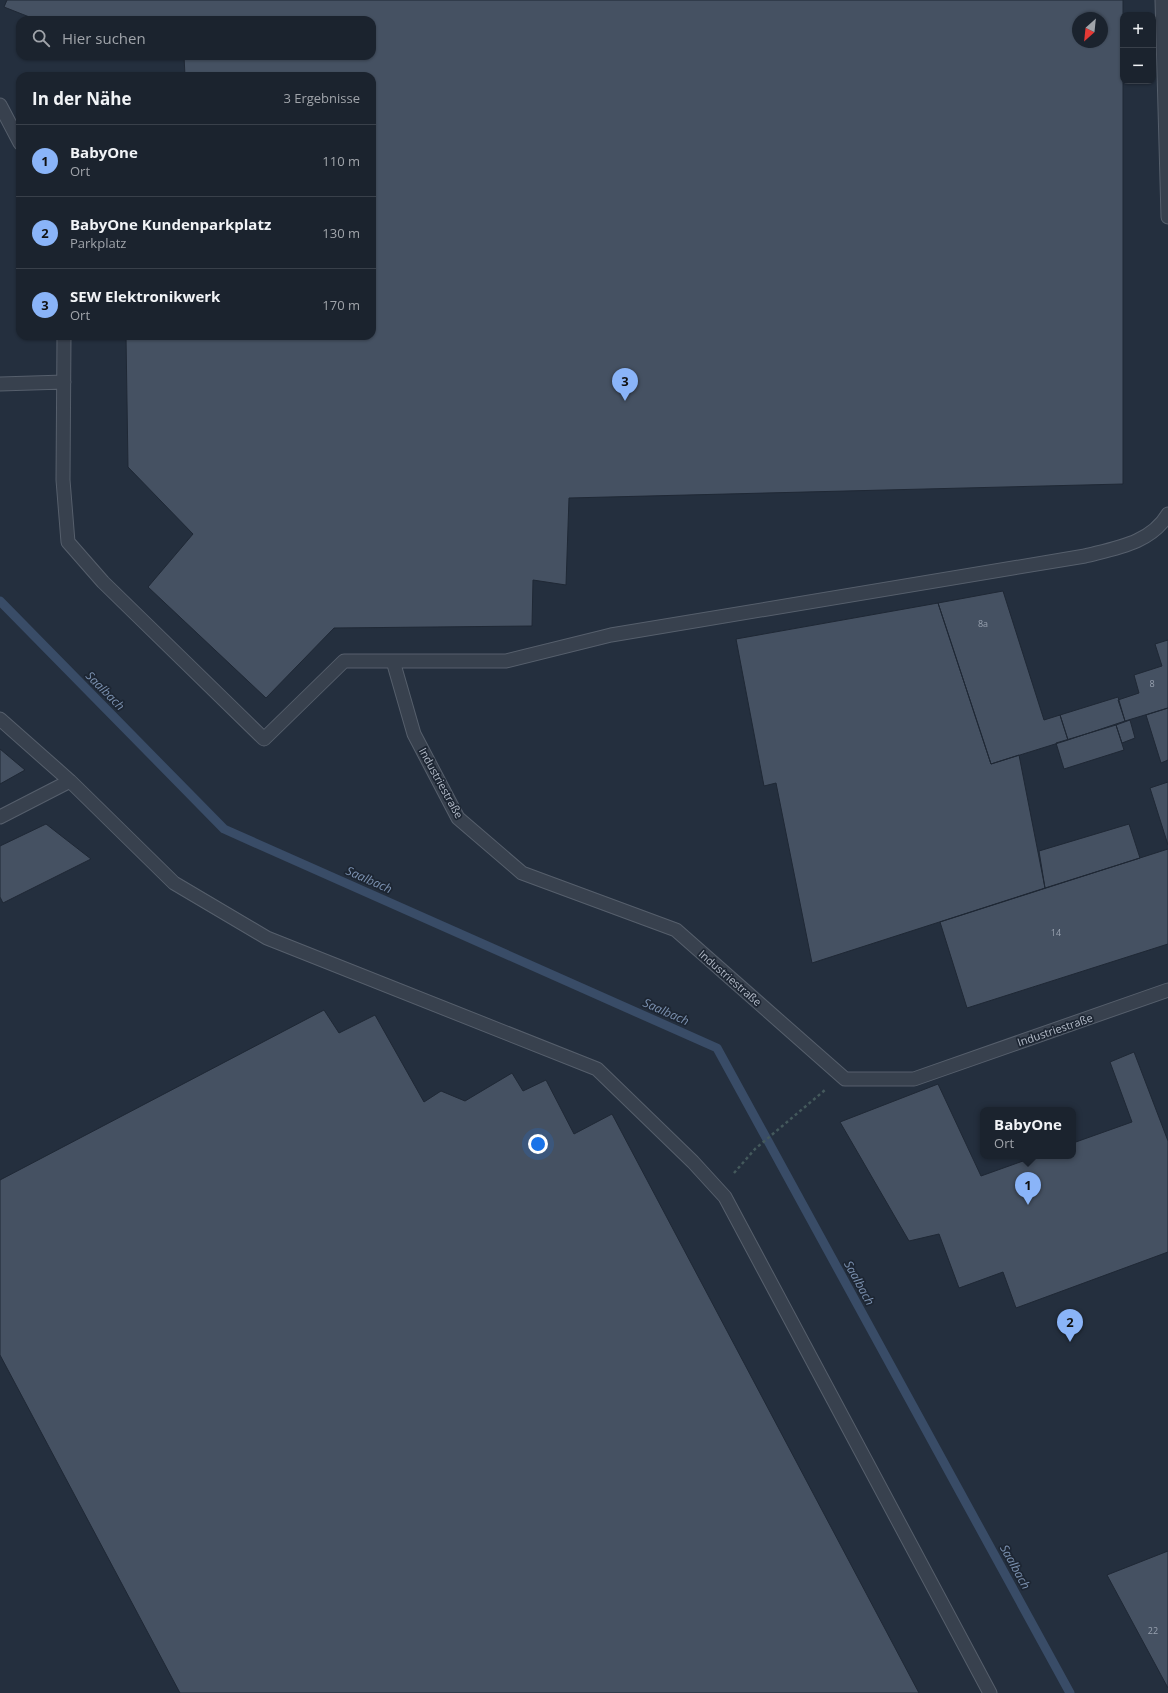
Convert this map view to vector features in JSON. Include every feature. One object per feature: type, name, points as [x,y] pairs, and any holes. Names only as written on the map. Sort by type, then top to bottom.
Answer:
[{"type":"lane","points":[[1162,0],[1168,217]]},
{"type":"lane","points":[[0,104],[16,135]]},
{"type":"lane","points":[[64,340],[63,480],[68,542],[103,582],[264,739],[344,661],[506,661],[611,635],[1085,556],[1135,543],[1162,524],[1168,514]]},
{"type":"lane","points":[[0,384],[64,382]]},
{"type":"lane","name":"Industriestraße","points":[[393,661],[414,734],[458,818],[522,874],[676,930],[844,1079],[914,1079],[1168,990]]},
{"type":"lane","points":[[0,719],[70,781],[174,883],[267,938],[597,1069],[694,1162],[725,1197],[990,1693]]},
{"type":"lane","points":[[0,817],[70,781]]},
{"type":"path","points":[[719,1190],[755,1149],[841,1076]]},
{"type":"building","points":[[7,0],[1123,0],[1123,12],[1120,12],[1120,84],[1123,84],[1123,484],[569,498],[566,585],[533,580],[532,626],[334,628],[266,698],[148,587],[193,534],[128,467],[126,340],[376,340],[376,72],[185,72],[184,60],[376,60],[376,16],[27,16],[4,7]]},
{"type":"building","points":[[1003,591],[1044,720],[1060,715],[1068,740],[991,764],[938,603]]},
{"type":"building","points":[[938,603],[991,764],[1019,755],[1045,888],[812,963],[776,783],[764,786],[736,639]]},
{"type":"building","points":[[1168,640],[1168,708],[1125,721],[1118,700],[1139,693],[1134,675],[1162,666],[1155,644]]},
{"type":"building","points":[[1118,697],[1125,721],[1068,740],[1060,715]]},
{"type":"building","points":[[1168,708],[1168,760],[1161,763],[1146,715]]},
{"type":"building","points":[[1130,720],[1135,738],[1122,743],[1116,725]]},
{"type":"building","points":[[1116,725],[1124,750],[1064,769],[1056,743]]},
{"type":"building","points":[[0,749],[25,770],[0,784]]},
{"type":"building","points":[[1168,782],[1168,845],[1150,788]]},
{"type":"building","points":[[46,824],[91,859],[3,903],[0,897],[0,846]]},
{"type":"building","points":[[1129,824],[1140,858],[1045,888],[1039,851]]},
{"type":"building","points":[[1168,849],[1168,944],[967,1008],[940,922]]},
{"type":"building","points":[[324,1010],[339,1033],[375,1015],[424,1102],[441,1091],[465,1101],[512,1073],[523,1091],[546,1080],[574,1134],[612,1114],[919,1693],[180,1693],[0,1355],[0,1180]]},
{"type":"building","points":[[1134,1052],[1168,1141],[1168,1252],[1016,1308],[1003,1272],[959,1288],[939,1234],[909,1241],[840,1122],[938,1084],[981,1176],[1029,1159],[1076,1159],[1076,1142],[1132,1122],[1110,1062]]},
{"type":"building","points":[[1168,1551],[1168,1688],[1107,1575]]},
{"type":"waterway","name":"Saalbach","points":[[0,601],[224,829],[717,1048],[1070,1693]]},
{"type":"place","name":"SEW Elektronikwerk","points":[[625,401]]},
{"type":"place","name":"BabyOne","points":[[1028,1205]]},
{"type":"place","name":"BabyOne Kundenparkplatz","points":[[1070,1342]]}]
